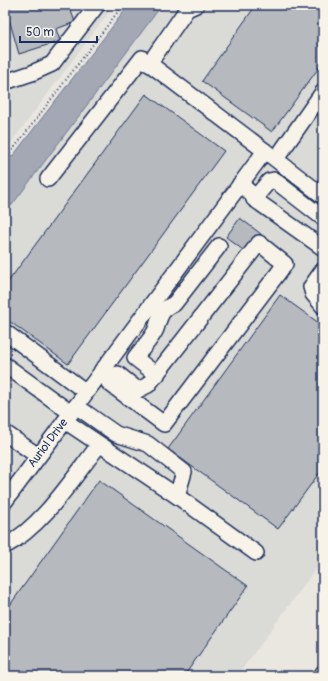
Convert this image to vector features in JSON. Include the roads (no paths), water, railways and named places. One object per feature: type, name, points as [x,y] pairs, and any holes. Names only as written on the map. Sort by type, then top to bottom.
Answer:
[{"type":"street","points":[[5,82],[32,73],[52,64],[97,5]]},
{"type":"street","points":[[149,64],[187,9],[196,5]]},
{"type":"street","points":[[48,179],[142,58],[323,196]]},
{"type":"street","points":[[70,413],[86,392],[106,373],[240,184],[270,155],[323,92]]},
{"type":"street","points":[[254,199],[269,181],[274,180],[323,218]]},
{"type":"street","points":[[240,184],[252,194],[254,199],[323,248]]},
{"type":"street","points":[[106,373],[118,374],[125,388],[164,424],[285,264],[259,243],[148,385],[138,390],[125,388]]},
{"type":"street","points":[[157,375],[135,358],[156,329],[157,320],[167,307],[174,304],[219,246]]},
{"type":"street","points":[[323,270],[311,287],[313,294],[323,306]]},
{"type":"street","points":[[5,332],[86,392]]},
{"type":"street","name":"Auriol Drive","points":[[5,365],[70,413],[5,500]]},
{"type":"street","points":[[70,413],[99,445],[176,496],[256,553]]},
{"type":"street","points":[[70,413],[116,434],[148,444],[184,472],[176,496]]},
{"type":"street","points":[[5,433],[38,456]]},
{"type":"street","points":[[5,546],[19,539],[49,508],[99,445]]}]
